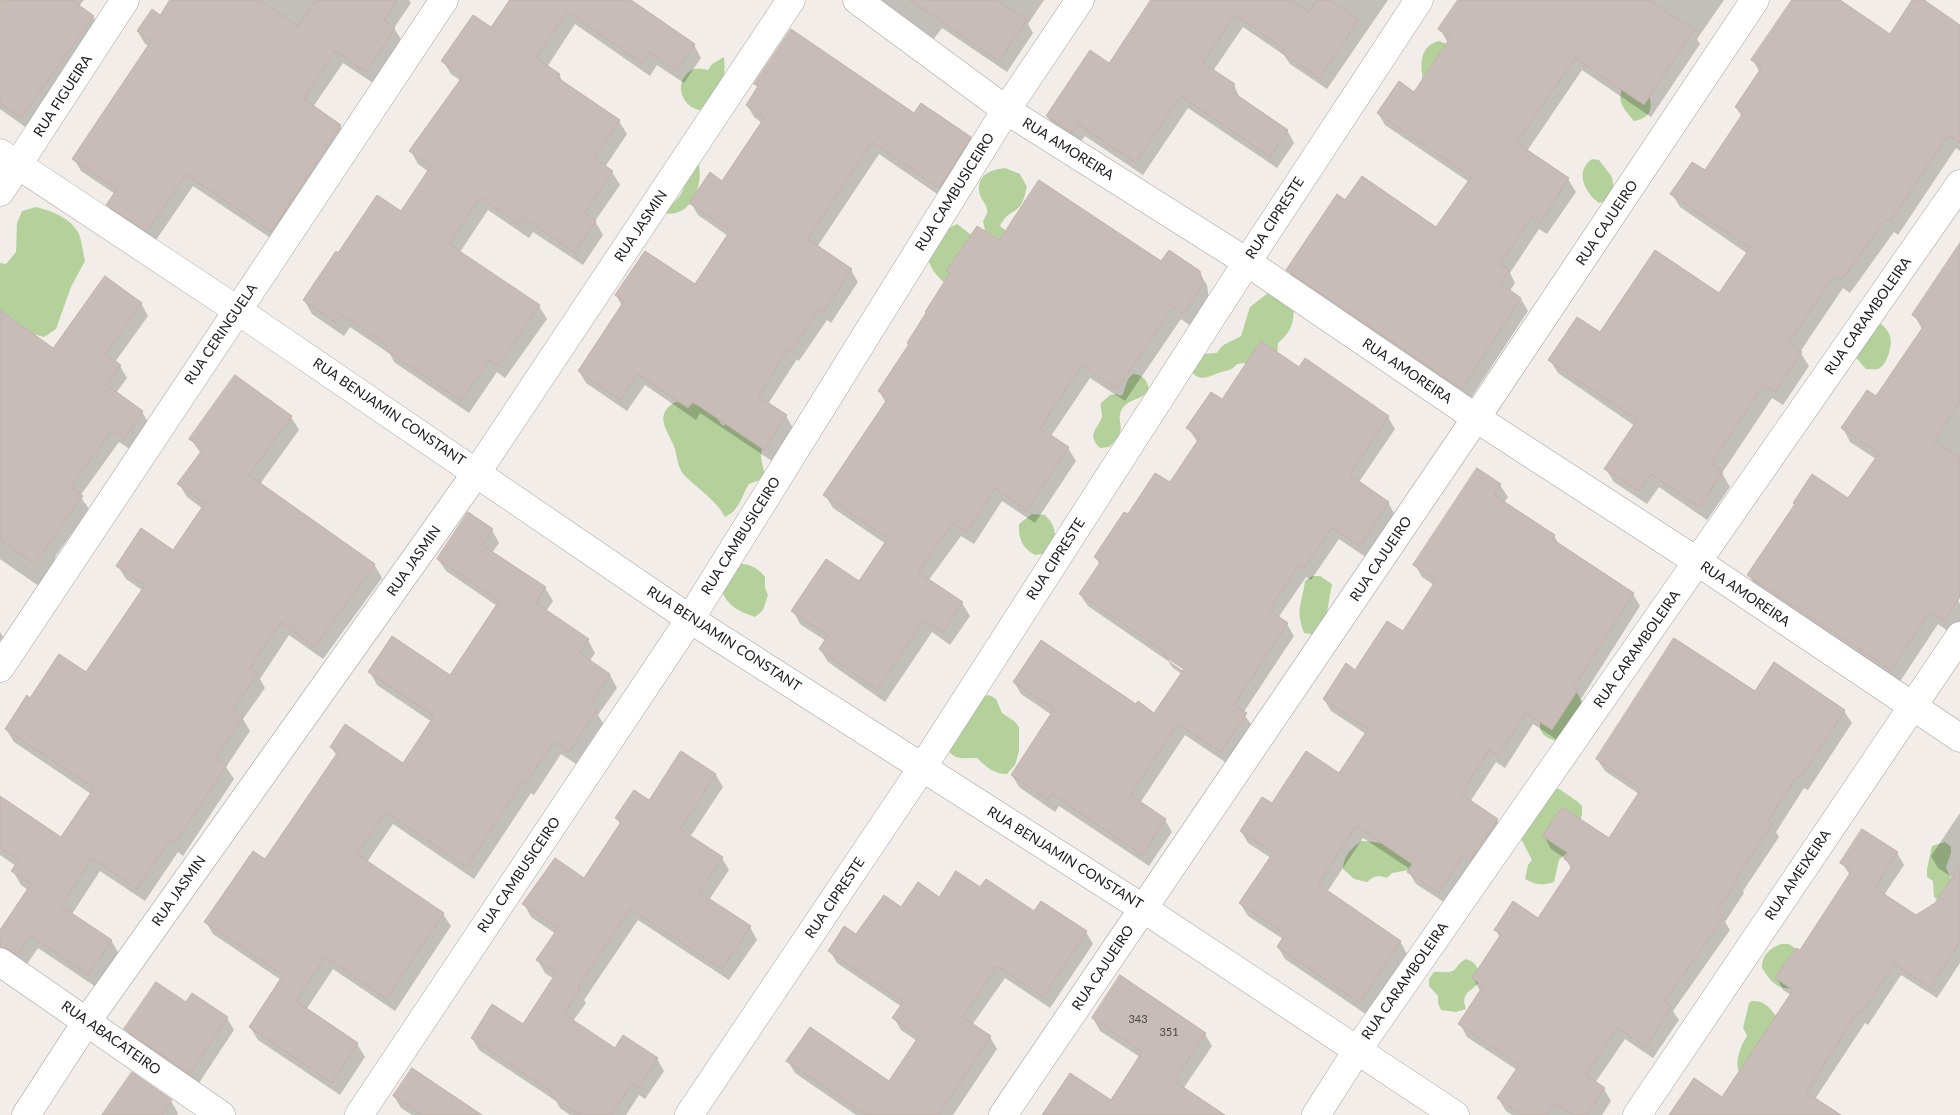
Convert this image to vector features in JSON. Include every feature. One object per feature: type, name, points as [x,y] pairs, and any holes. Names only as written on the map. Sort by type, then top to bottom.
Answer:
[{"type":"street","name":"RUA FIGUEIRA","points":[[0,192],[9,159],[125,0]]},
{"type":"street","name":"RUA CERINGUELA","points":[[0,668],[444,0]]},
{"type":"street","name":"RUA JASMIN","points":[[26,1115],[87,1021],[477,472],[792,0]]},
{"type":"street","name":"RUA AMOREIRA","points":[[857,0],[1006,110],[1247,262],[1476,418],[1698,562],[1960,738]]},
{"type":"street","name":"RUA CAMBUSICEIRO","points":[[359,1115],[690,619],[1006,110],[1080,0]]},
{"type":"street","name":"RUA CIPRESTE","points":[[689,1115],[922,768],[1247,262],[1419,0]]},
{"type":"street","name":"RUA CAJUEIRO","points":[[1003,1115],[1476,418],[1755,0]]},
{"type":"street","name":"RUA BENJAMIN CONSTANT","points":[[9,159],[477,472],[690,619],[1144,909],[1455,1115]]},
{"type":"street","name":"RUA CARAMBOLEIRA","points":[[1316,1115],[1358,1049],[1960,184]]},
{"type":"street","name":"RUA AMEIXEIRA","points":[[1637,1115],[1960,636]]},
{"type":"street","name":"RUA ABACATEIRO","points":[[0,962],[221,1115]]},
{"type":"green space","points":[[1439,41],[1452,46],[1420,89],[1422,58],[1429,46]]},
{"type":"green space","points":[[724,57],[724,80],[717,96],[707,110],[699,110],[692,107],[686,102],[681,89],[685,75],[694,69],[708,70],[712,64]]},
{"type":"green space","points":[[1647,87],[1651,105],[1649,113],[1646,117],[1634,121],[1621,102],[1622,89]]},
{"type":"green space","points":[[1592,159],[1599,160],[1612,177],[1614,191],[1606,201],[1599,203],[1589,194],[1583,176],[1587,164]]},
{"type":"green space","points":[[698,162],[699,180],[694,198],[682,211],[664,213],[678,198],[684,187],[678,183]]},
{"type":"green space","points":[[1005,168],[1020,174],[1027,187],[1020,206],[1005,218],[1000,226],[1012,232],[947,285],[932,269],[929,258],[930,252],[938,239],[957,224],[974,237],[986,235],[983,221],[987,211],[980,195],[981,179],[989,172]]},
{"type":"green space","points":[[36,207],[55,213],[66,219],[76,228],[81,240],[85,261],[71,287],[56,329],[44,337],[30,333],[0,317],[0,263],[6,264],[16,252],[17,223],[22,211]]},
{"type":"green space","points":[[1268,293],[1275,293],[1294,303],[1291,326],[1278,343],[1277,358],[1257,371],[1244,363],[1237,364],[1230,370],[1205,377],[1194,374],[1191,371],[1202,354],[1217,353],[1225,344],[1241,336],[1250,307]]},
{"type":"green space","points":[[1877,320],[1885,327],[1889,334],[1891,340],[1890,349],[1887,359],[1881,367],[1866,369],[1852,353]]},
{"type":"green space","points":[[1133,374],[1145,379],[1148,391],[1145,395],[1125,405],[1120,414],[1121,430],[1119,435],[1109,447],[1100,448],[1095,443],[1094,434],[1102,415],[1101,403],[1110,395],[1117,394],[1120,396],[1123,394],[1128,379]]},
{"type":"green space","points":[[675,402],[689,402],[710,410],[723,426],[736,417],[762,444],[761,458],[764,472],[762,479],[749,484],[737,507],[725,517],[717,505],[684,475],[680,469],[675,449],[666,430],[663,418],[668,407]]},
{"type":"green space","points":[[1032,514],[1045,515],[1052,524],[1055,533],[1048,553],[1035,555],[1022,542],[1019,534],[1019,524]]},
{"type":"green space","points":[[740,564],[754,567],[765,577],[765,588],[768,595],[763,610],[755,617],[731,604],[724,596],[722,590]]},
{"type":"green space","points":[[1312,576],[1320,576],[1332,584],[1327,612],[1329,620],[1318,635],[1304,633],[1300,618],[1305,581]]},
{"type":"green space","points":[[1575,690],[1582,704],[1556,741],[1548,738],[1541,731],[1541,719]]},
{"type":"green space","points":[[989,695],[996,699],[1002,713],[1019,727],[1019,751],[1015,765],[1007,774],[998,773],[977,758],[959,758],[949,751],[947,746],[982,697]]},
{"type":"green space","points":[[1544,785],[1559,789],[1577,801],[1582,806],[1582,814],[1576,837],[1570,850],[1559,860],[1554,882],[1536,884],[1525,879],[1528,865],[1532,860],[1519,835]]},
{"type":"green space","points":[[1361,841],[1386,844],[1409,854],[1414,869],[1392,873],[1387,878],[1376,876],[1367,882],[1354,879],[1343,869],[1343,864],[1354,846]]},
{"type":"green space","points":[[1945,842],[1951,847],[1946,867],[1951,879],[1940,901],[1934,897],[1933,881],[1927,877],[1927,869],[1932,846]]},
{"type":"green space","points":[[1781,944],[1789,944],[1805,955],[1799,987],[1786,988],[1773,983],[1762,968],[1763,960],[1767,953]]},
{"type":"green space","points":[[1466,959],[1473,962],[1477,967],[1480,981],[1465,995],[1466,1009],[1456,1012],[1441,1010],[1438,996],[1429,986],[1429,979],[1434,972],[1447,972],[1456,969]]},
{"type":"green space","points":[[1752,1001],[1764,1004],[1778,1019],[1740,1074],[1738,1060],[1742,1044],[1747,1035],[1743,1028],[1749,1003]]},
{"type":"building","points":[[0,0],[72,0],[94,16],[21,118],[0,103]]},
{"type":"building","points":[[170,0],[260,0],[298,26],[316,0],[398,0],[384,20],[395,28],[366,72],[335,51],[304,99],[341,125],[271,232],[186,174],[147,232],[106,205],[117,189],[72,159],[151,41],[137,31],[152,9],[160,15]]},
{"type":"building","points":[[510,0],[631,0],[695,44],[676,71],[649,52],[642,63],[567,12],[536,58],[560,74],[558,78],[620,120],[594,158],[613,171],[585,213],[596,221],[575,253],[526,219],[521,226],[480,197],[449,244],[540,305],[498,366],[489,360],[461,401],[385,349],[388,346],[342,315],[336,323],[303,300],[336,251],[338,253],[377,195],[401,211],[431,166],[409,151],[463,76],[441,61],[473,15],[491,27]]},
{"type":"building","points":[[910,0],[997,0],[1027,20],[999,61]]},
{"type":"building","points":[[1151,0],[1291,0],[1309,12],[1317,0],[1330,0],[1359,20],[1319,78],[1281,52],[1284,49],[1235,15],[1203,63],[1235,84],[1231,91],[1288,130],[1270,157],[1181,96],[1136,163],[1078,124],[1072,133],[1046,116],[1090,50],[1109,63]]},
{"type":"building","points":[[1458,0],[1649,0],[1694,30],[1644,105],[1575,58],[1517,143],[1569,178],[1540,223],[1532,217],[1500,264],[1509,270],[1500,283],[1521,298],[1462,389],[1286,270],[1337,194],[1345,200],[1362,176],[1436,227],[1471,177],[1377,113],[1399,81],[1414,92],[1450,38],[1438,29]]},
{"type":"building","points":[[1792,0],[1840,0],[1890,34],[1912,0],[1924,0],[1960,25],[1960,143],[1948,135],[1890,222],[1886,219],[1842,280],[1835,275],[1789,343],[1802,352],[1775,392],[1764,385],[1711,464],[1723,472],[1699,507],[1651,474],[1639,491],[1604,469],[1637,420],[1548,360],[1577,317],[1600,332],[1655,250],[1719,293],[1750,248],[1670,194],[1692,162],[1705,170],[1743,113],[1735,107],[1762,67],[1751,60]]},
{"type":"building","points":[[791,29],[914,113],[921,103],[971,137],[939,188],[872,142],[808,239],[852,269],[824,312],[819,309],[792,350],[789,348],[758,396],[787,415],[764,450],[693,402],[688,408],[637,374],[620,400],[578,371],[624,301],[615,295],[645,251],[695,284],[730,231],[689,203],[710,172],[722,181],[764,118],[746,105],[758,86],[754,84]]},
{"type":"building","points":[[1039,180],[1161,261],[1169,250],[1200,271],[1203,285],[1183,314],[1173,307],[1117,389],[1082,365],[1040,428],[1069,447],[1027,510],[995,489],[967,532],[953,523],[918,572],[963,602],[943,632],[924,620],[877,690],[819,649],[828,635],[791,611],[826,559],[859,581],[888,538],[823,495],[888,398],[878,391],[909,344],[907,343],[950,273],[946,271],[977,226],[999,240]]},
{"type":"building","points":[[1960,243],[1960,401],[1934,441],[1960,458],[1960,597],[1944,621],[1930,612],[1891,670],[1747,575],[1795,504],[1793,503],[1812,474],[1848,498],[1879,453],[1841,428],[1867,390],[1876,396],[1925,324],[1912,315]]},
{"type":"building","points":[[105,276],[142,303],[105,354],[121,365],[107,385],[143,411],[124,439],[112,430],[71,487],[83,496],[34,564],[0,540],[0,310],[53,348]]},
{"type":"building","points":[[1261,341],[1299,367],[1305,358],[1389,416],[1350,475],[1389,502],[1360,546],[1332,528],[1304,568],[1299,565],[1269,610],[1288,623],[1234,705],[1247,713],[1221,752],[1178,724],[1131,795],[1166,819],[1142,855],[1052,794],[1048,800],[1011,775],[1054,709],[1013,682],[1041,640],[1136,704],[1138,701],[1154,713],[1184,669],[1164,656],[1166,653],[1079,594],[1101,561],[1094,557],[1124,512],[1128,514],[1155,473],[1170,482],[1200,437],[1186,428],[1211,392],[1222,399]]},
{"type":"building","points":[[235,375],[292,416],[249,475],[375,564],[315,647],[281,622],[250,668],[258,673],[233,710],[243,717],[216,758],[227,765],[175,843],[170,840],[137,889],[92,858],[61,906],[112,940],[88,975],[30,935],[17,955],[8,949],[0,947],[0,930],[31,884],[11,871],[19,860],[0,848],[0,796],[61,837],[94,788],[5,729],[27,695],[30,698],[59,654],[86,672],[145,585],[116,566],[141,528],[173,550],[205,503],[177,484],[203,449],[189,439]]},
{"type":"building","points":[[1477,468],[1501,484],[1494,495],[1555,535],[1552,539],[1634,593],[1573,688],[1578,690],[1552,730],[1526,713],[1498,756],[1489,750],[1461,794],[1498,819],[1471,859],[1464,855],[1439,893],[1407,872],[1412,864],[1356,826],[1318,884],[1401,941],[1360,1003],[1277,947],[1285,934],[1239,903],[1273,853],[1240,831],[1262,797],[1272,803],[1306,751],[1339,773],[1368,729],[1323,699],[1346,663],[1355,670],[1387,621],[1403,631],[1436,580],[1413,565]]},
{"type":"building","points":[[468,512],[493,529],[482,545],[546,587],[536,603],[589,639],[580,653],[610,674],[590,705],[597,710],[569,752],[554,742],[526,783],[523,781],[467,867],[386,812],[357,854],[444,913],[387,999],[325,957],[296,1001],[358,1043],[332,1083],[249,1027],[283,975],[204,922],[253,851],[265,859],[338,752],[330,747],[345,724],[403,763],[434,716],[368,672],[392,636],[450,675],[499,601],[437,559]]},
{"type":"building","points":[[1674,638],[1755,691],[1774,662],[1845,710],[1801,778],[1797,776],[1768,821],[1773,824],[1736,878],[1738,880],[1717,912],[1724,917],[1664,1002],[1672,1007],[1646,1047],[1617,1028],[1586,1075],[1605,1088],[1587,1115],[1574,1115],[1555,1103],[1547,1115],[1522,1115],[1497,1098],[1519,1065],[1458,1024],[1483,986],[1472,978],[1501,934],[1494,930],[1513,901],[1538,918],[1573,865],[1564,859],[1568,853],[1542,836],[1562,807],[1609,838],[1641,789],[1596,759]]},
{"type":"building","points":[[681,751],[716,774],[680,829],[723,857],[699,892],[751,926],[722,969],[630,909],[578,988],[580,990],[564,1014],[615,1048],[623,1035],[658,1058],[638,1088],[632,1084],[611,1115],[580,1115],[551,1096],[553,1093],[471,1038],[492,1004],[523,1024],[556,973],[536,960],[558,928],[522,904],[555,858],[584,878],[621,822],[615,818],[634,790],[649,800]]},
{"type":"building","points":[[1862,829],[1898,852],[1875,888],[1916,915],[1935,903],[1960,865],[1960,942],[1930,988],[1894,964],[1861,1014],[1858,1012],[1806,1092],[1841,1115],[1669,1115],[1694,1078],[1722,1097],[1793,990],[1775,978],[1796,948],[1800,950],[1852,870],[1840,863]]},
{"type":"building","points":[[956,871],[980,887],[986,879],[1034,911],[1041,901],[1087,931],[1043,997],[997,966],[963,1017],[991,1036],[939,1115],[866,1115],[786,1061],[810,1027],[889,1081],[919,1036],[892,1018],[903,1002],[828,951],[844,926],[856,934],[884,895],[901,907],[918,882],[939,897]]},
{"type":"building","points":[[1120,975],[1206,1033],[1174,1081],[1225,1115],[1042,1115],[1070,1073],[1111,1100],[1142,1052],[1092,1018]]},
{"type":"building","points":[[156,982],[186,1002],[192,993],[228,1017],[190,1074],[124,1029]]},
{"type":"building","points":[[412,1068],[482,1115],[422,1115],[393,1096]]},
{"type":"building","points":[[132,1072],[172,1100],[162,1115],[102,1115]]}]
